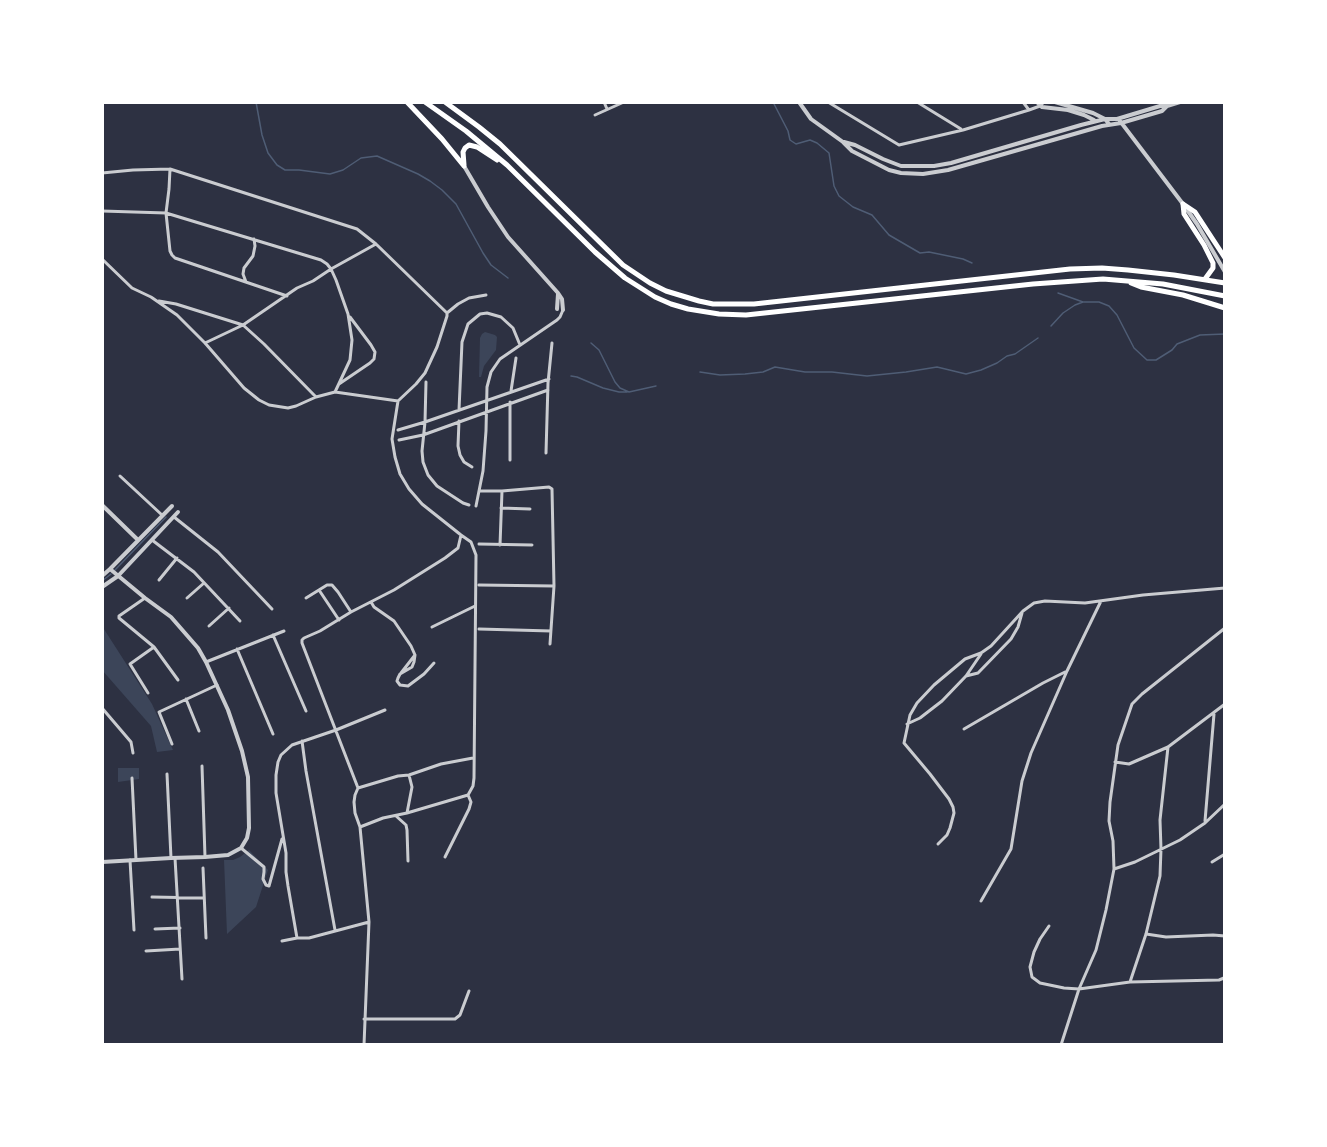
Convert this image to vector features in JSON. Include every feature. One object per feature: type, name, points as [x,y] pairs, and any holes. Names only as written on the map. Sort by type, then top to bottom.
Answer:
[{"type":"highway","points":[[407,102],[464,166]]},
{"type":"highway","points":[[425,102],[466,131],[507,165],[595,252],[625,278],[671,304],[697,311],[746,315],[1033,284],[1103,279],[1163,284],[1225,296]]},
{"type":"highway","points":[[445,102],[500,144],[623,265],[650,284],[699,301],[713,304],[754,304],[1070,269],[1128,270],[1225,283]]},
{"type":"highway","points":[[464,166],[465,148],[472,145],[507,165]]},
{"type":"highway","points":[[1183,204],[1184,214],[1213,263],[1213,268],[1205,279]]},
{"type":"highway","points":[[1183,204],[1195,212],[1225,258]]},
{"type":"highway","points":[[1127,280],[1141,287],[1183,295],[1225,308]]},
{"type":"street","points":[[604,102],[607,109]]},
{"type":"street","points":[[595,115],[624,102]]},
{"type":"street","points":[[799,102],[811,119],[852,151],[889,170],[923,174],[948,170],[1162,111],[1167,106],[1180,102]]},
{"type":"street","points":[[828,102],[899,145],[1029,111],[1044,102]]},
{"type":"street","points":[[917,102],[963,130]]},
{"type":"street","points":[[1023,102],[1029,111]]},
{"type":"street","points":[[1055,102],[1086,110],[1109,124]]},
{"type":"street","points":[[1038,104],[1084,115],[1102,126]]},
{"type":"street","points":[[843,142],[855,145],[901,166],[934,166],[1096,121],[1119,121],[1183,204],[1225,272]]},
{"type":"street","points":[[464,166],[508,237],[558,293],[563,303],[560,317],[500,359],[488,379],[484,455],[476,506]]},
{"type":"street","points":[[102,173],[170,169],[357,229],[376,244],[447,313]]},
{"type":"street","points":[[170,169],[166,213],[172,255],[175,258],[287,296]]},
{"type":"street","points":[[102,211],[166,213],[321,260],[331,269],[348,314],[351,329],[350,360],[335,393]]},
{"type":"street","points":[[246,282],[243,274],[244,268],[253,256],[254,239]]},
{"type":"street","points":[[205,343],[243,325],[297,288],[376,244]]},
{"type":"street","points":[[102,259],[132,288],[156,300],[177,315],[244,388],[269,405],[288,408],[316,397],[335,393],[398,401]]},
{"type":"street","points":[[553,321],[557,309],[558,293]]},
{"type":"street","points":[[360,827],[376,820],[468,795],[473,786],[476,555],[471,542],[422,504],[409,489],[400,474],[392,439],[398,401],[425,373],[437,347],[447,313],[469,298],[486,295]]},
{"type":"street","points":[[156,300],[243,325],[316,397]]},
{"type":"street","points":[[338,385],[370,363],[374,359],[375,352],[348,314]]},
{"type":"street","points":[[459,410],[462,342],[468,324],[480,314],[494,314],[513,328],[520,345]]},
{"type":"street","points":[[546,453],[548,381],[552,343]]},
{"type":"street","points":[[511,391],[516,358]]},
{"type":"street","points":[[398,430],[511,391],[548,381]]},
{"type":"street","points":[[426,382],[423,462],[428,475],[437,486],[469,505]]},
{"type":"street","points":[[399,440],[423,435],[548,390]]},
{"type":"street","points":[[510,405],[510,459]]},
{"type":"street","points":[[459,422],[460,454],[472,467]]},
{"type":"street","points":[[120,476],[162,515]]},
{"type":"street","points":[[479,491],[549,487],[553,491],[554,586],[550,644]]},
{"type":"street","points":[[500,545],[502,491]]},
{"type":"street","points":[[102,506],[139,540]]},
{"type":"street","points":[[102,576],[172,506],[178,512],[118,576],[102,587]]},
{"type":"street","points":[[501,508],[530,508]]},
{"type":"street","points":[[174,517],[218,552],[272,609]]},
{"type":"street","points":[[364,1045],[369,922],[360,827],[354,802],[357,788],[302,640],[394,590],[452,554],[458,548],[461,535]]},
{"type":"street","points":[[152,540],[177,558],[240,621]]},
{"type":"street","points":[[479,544],[532,545]]},
{"type":"street","points":[[159,580],[177,558]]},
{"type":"street","points":[[102,862],[228,855],[241,848],[247,838],[249,828],[248,777],[243,752],[208,661],[171,617],[110,569]]},
{"type":"street","points":[[187,598],[204,583]]},
{"type":"street","points":[[306,598],[327,585],[332,585],[351,612]]},
{"type":"street","points":[[479,585],[554,586]]},
{"type":"street","points":[[907,724],[931,710],[966,676],[981,653],[1002,636],[1023,611],[1034,603],[1045,601],[1085,603],[1225,588]]},
{"type":"street","points":[[319,590],[339,620]]},
{"type":"street","points":[[145,597],[118,617],[154,647],[178,680]]},
{"type":"street","points":[[981,901],[1011,849],[1026,766],[1031,753],[1101,601]]},
{"type":"street","points":[[371,602],[375,608],[394,621],[415,655],[412,667],[400,674],[397,681],[400,685],[408,686],[434,663]]},
{"type":"street","points":[[432,627],[475,606]]},
{"type":"street","points":[[210,626],[229,608]]},
{"type":"street","points":[[966,676],[978,673],[1011,639],[1023,611]]},
{"type":"street","points":[[1061,1045],[1079,989],[1096,950],[1106,910],[1114,869],[1109,812],[1115,762],[1132,704],[1225,628]]},
{"type":"street","points":[[479,629],[551,631]]},
{"type":"street","points":[[208,661],[284,631]]},
{"type":"street","points":[[273,635],[306,711]]},
{"type":"street","points":[[148,693],[130,664],[154,647]]},
{"type":"street","points":[[237,649],[273,734]]},
{"type":"street","points":[[938,844],[950,828],[954,813],[953,807],[904,743],[907,724],[917,703],[934,686],[965,659],[981,653]]},
{"type":"street","points":[[964,729],[1067,671]]},
{"type":"street","points":[[172,744],[159,712],[217,685]]},
{"type":"street","points":[[186,699],[199,731]]},
{"type":"street","points":[[1115,762],[1128,764],[1168,747],[1225,704]]},
{"type":"street","points":[[102,708],[131,742],[133,753]]},
{"type":"street","points":[[297,938],[276,794],[278,762],[292,744],[336,730],[385,710]]},
{"type":"street","points":[[1205,823],[1214,713]]},
{"type":"street","points":[[302,741],[335,930]]},
{"type":"street","points":[[1131,982],[1146,934],[1160,876],[1160,820],[1168,747]]},
{"type":"street","points":[[357,788],[398,776],[409,776],[441,764],[473,758]]},
{"type":"street","points":[[202,766],[205,857]]},
{"type":"street","points":[[167,774],[178,897],[182,979]]},
{"type":"street","points":[[408,813],[412,787],[409,776]]},
{"type":"street","points":[[132,778],[136,860]]},
{"type":"street","points":[[445,856],[471,802],[468,795]]},
{"type":"street","points":[[1114,869],[1180,840],[1205,823],[1225,804]]},
{"type":"street","points":[[395,815],[408,830],[408,861]]},
{"type":"street","points":[[241,848],[264,867],[263,879],[269,886],[283,837]]},
{"type":"street","points":[[1212,862],[1225,854]]},
{"type":"street","points":[[130,860],[134,930]]},
{"type":"street","points":[[203,868],[206,938]]},
{"type":"street","points":[[152,897],[205,898]]},
{"type":"street","points":[[282,941],[309,938],[369,922]]},
{"type":"street","points":[[1049,926],[1040,939],[1030,967],[1032,977],[1040,983],[1079,989],[1131,982],[1219,980],[1225,975]]},
{"type":"street","points":[[155,929],[180,928]]},
{"type":"street","points":[[1146,934],[1166,937],[1225,936]]},
{"type":"street","points":[[146,951],[180,949]]},
{"type":"street","points":[[364,1019],[455,1018],[460,1015],[470,991]]},
{"type":"shaded area","points":[[485,332],[497,337],[496,350],[479,377],[480,338]]},
{"type":"shaded area","points":[[102,626],[152,704],[173,750],[157,752],[151,726],[102,670]]},
{"type":"shaded area","points":[[118,768],[139,768],[139,779],[118,782]]},
{"type":"shaded area","points":[[249,850],[268,870],[256,907],[227,934],[224,860],[233,860]]},
{"type":"waterway","points":[[256,102],[262,135],[268,153],[277,165],[285,170],[330,174],[343,170],[361,158],[377,156],[418,174],[442,190],[456,204],[491,265],[508,278]]},
{"type":"waterway","points":[[773,102],[788,131],[790,140],[796,144],[810,140],[829,153],[834,186],[839,196],[853,207],[872,215],[889,235],[920,253],[929,252],[972,263]]},
{"type":"waterway","points":[[1058,293],[1083,302]]},
{"type":"waterway","points":[[1051,326],[1063,313],[1075,305],[1083,302],[1099,302],[1109,306],[1117,315],[1134,348],[1147,360],[1156,360],[1177,344],[1200,335],[1225,334]]},
{"type":"waterway","points":[[700,372],[720,375],[745,374],[763,372],[775,367],[805,372],[867,376],[937,367],[966,374],[997,363],[1038,338]]},
{"type":"waterway","points":[[591,343],[599,350],[620,388],[629,392],[656,386]]},
{"type":"waterway","points":[[571,376],[603,388],[627,392]]},
{"type":"waterway","points":[[115,570],[166,517]]},
{"type":"waterway","points":[[102,581],[111,574]]}]
